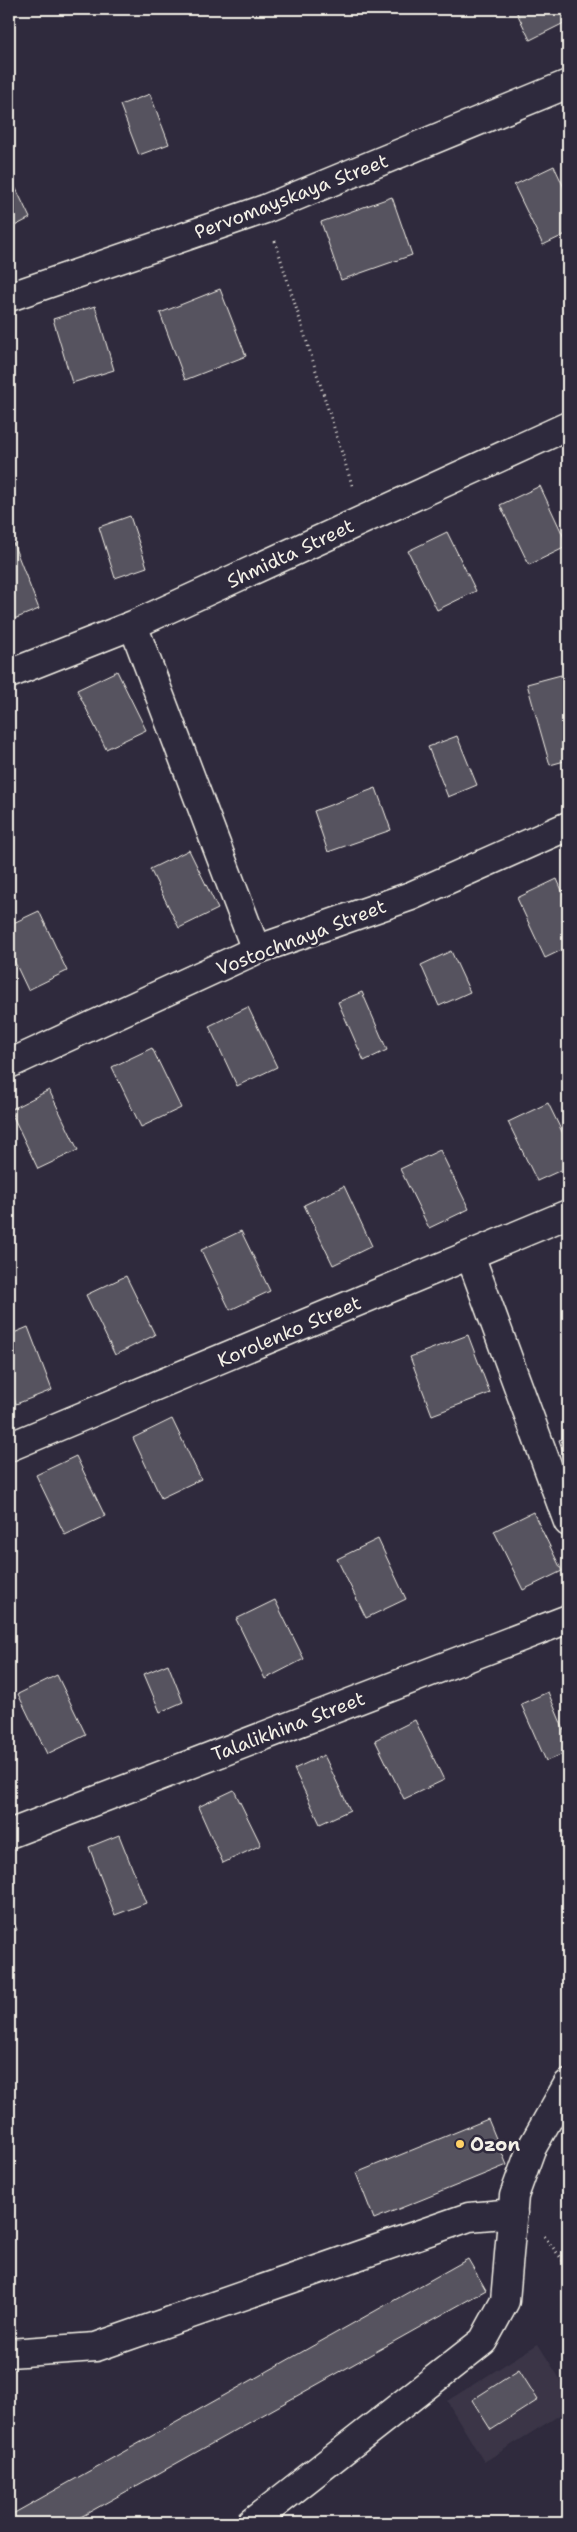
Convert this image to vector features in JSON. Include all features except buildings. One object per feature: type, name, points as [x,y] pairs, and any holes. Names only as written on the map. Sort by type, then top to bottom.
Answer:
[{"type":"street","name":"Pervomayskaya Street","points":[[9,297],[265,210],[568,84]]},
{"type":"street","name":"Shmidta Street","points":[[9,674],[133,625],[568,426]]},
{"type":"street","points":[[133,625],[256,950]]},
{"type":"street","name":"Vostochnaya Street","points":[[9,1064],[256,950],[411,896],[568,826]]},
{"type":"street","name":"Korolenko Street","points":[[9,1446],[568,1214]]},
{"type":"street","points":[[470,1256],[568,1522]]},
{"type":"street","name":"Talalikhina Street","points":[[9,1834],[568,1619]]},
{"type":"street","points":[[251,2523],[483,2341],[505,2301],[514,2196],[531,2149],[568,2084]]},
{"type":"street","points":[[9,2353],[96,2347],[469,2217],[513,2213]]},
{"type":"path","points":[[265,210],[364,519]]},
{"type":"shaded area","points":[[538,2344],[568,2392],[568,2410],[484,2462],[447,2401]]},
{"type":"place","name":"Ozon","points":[[460,2144]]}]
